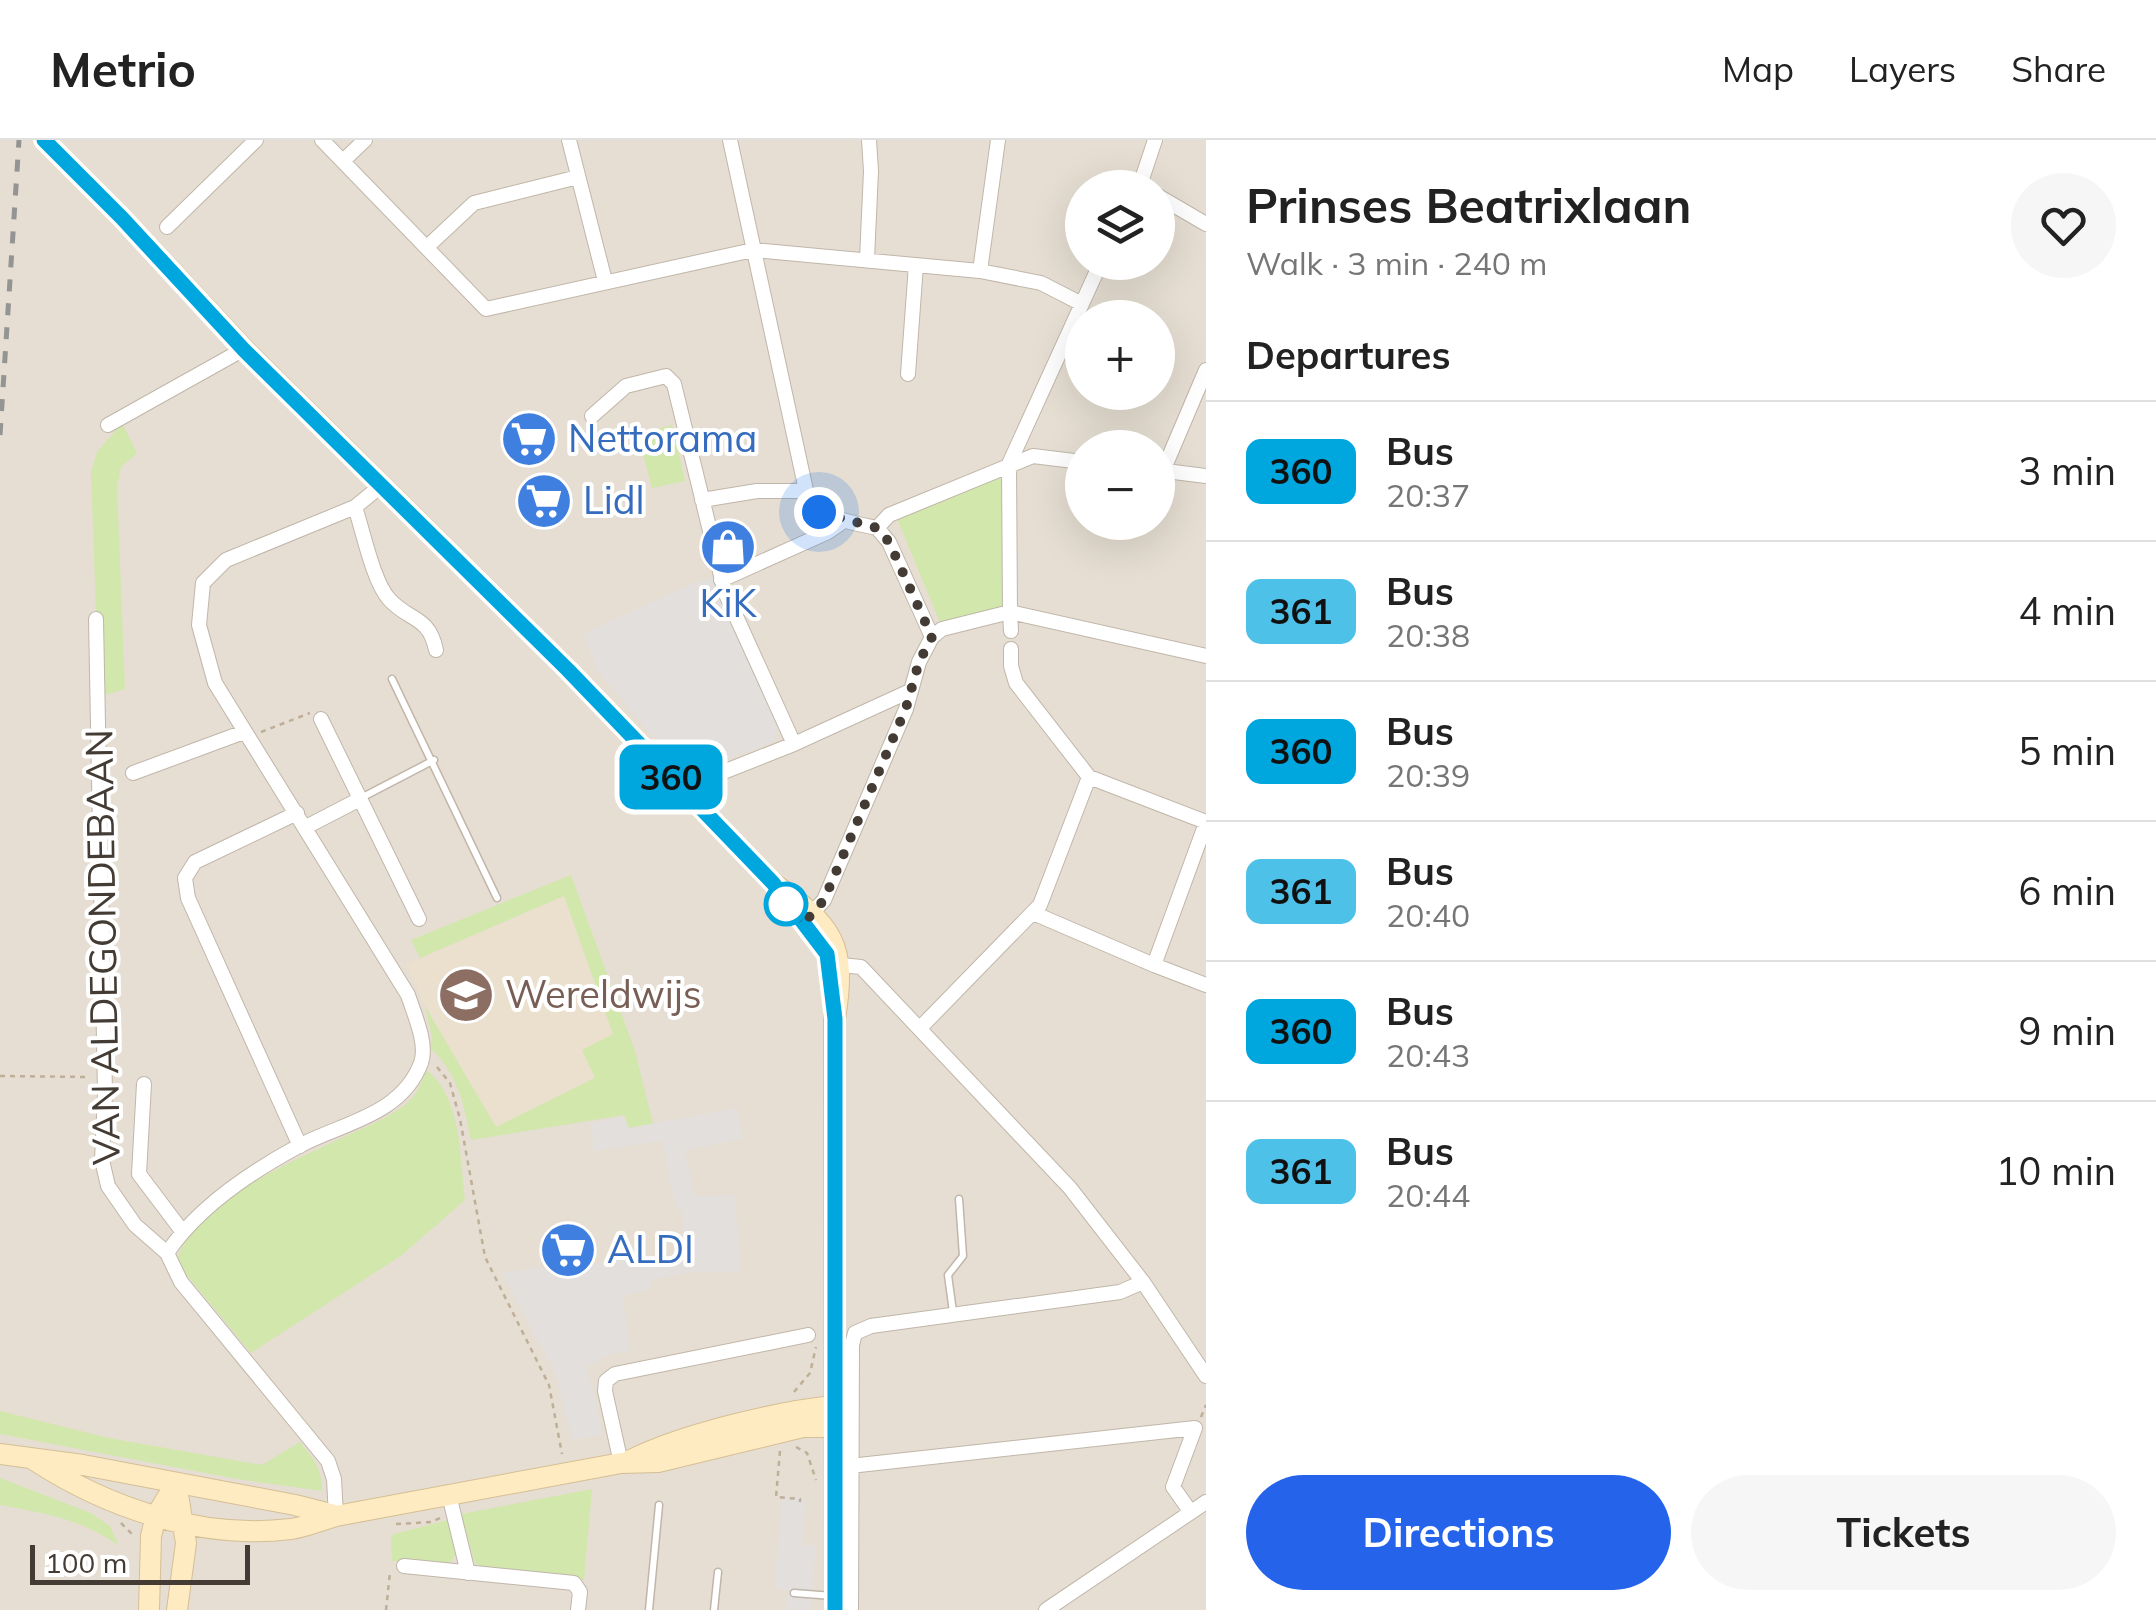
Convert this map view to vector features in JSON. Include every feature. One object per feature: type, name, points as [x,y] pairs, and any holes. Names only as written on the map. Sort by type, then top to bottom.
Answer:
[{"type":"street","points":[[167,227],[256,140]]},
{"type":"street","points":[[322,140],[486,308],[752,250],[980,271],[1041,283],[1074,300]]},
{"type":"street","points":[[342,161],[365,140]]},
{"type":"street","points":[[569,140],[605,281]]},
{"type":"street","points":[[730,140],[809,504],[844,521],[877,528],[889,542],[932,637]]},
{"type":"street","points":[[866,259],[872,171],[869,140]]},
{"type":"street","points":[[980,271],[998,140]]},
{"type":"street","points":[[1145,170],[1155,140]]},
{"type":"street","points":[[52,143],[244,350],[568,670],[807,919],[832,938],[841,965],[835,1019],[833,1417],[840,1605]]},
{"type":"street","points":[[427,247],[474,203],[578,177]]},
{"type":"street","points":[[1175,206],[1206,224]]},
{"type":"street","points":[[908,374],[916,264]]},
{"type":"street","points":[[1011,631],[1009,464],[1065,337]]},
{"type":"street","points":[[108,425],[244,350]]},
{"type":"street","points":[[1175,437],[1206,370]]},
{"type":"street","points":[[592,416],[612,394],[626,386],[666,376],[674,384],[722,580],[794,744]]},
{"type":"street","points":[[877,528],[889,516],[1009,464],[1034,456],[1065,460]]},
{"type":"street","points":[[1175,472],[1206,476]]},
{"type":"street","points":[[167,1253],[182,1231],[242,1180],[300,1146],[373,1116],[410,1082],[423,1059],[408,996],[215,683],[198,625],[203,583],[226,560],[355,507],[382,485]]},
{"type":"street","points":[[702,500],[756,491],[806,491]]},
{"type":"street","points":[[355,507],[388,598],[425,624],[433,635],[436,650]]},
{"type":"street","points":[[722,580],[844,521]]},
{"type":"street","points":[[807,919],[824,900],[932,637],[942,629],[1010,612],[1206,656]]},
{"type":"street","name":"VAN ALDEGONDEBAAN","points":[[96,619],[102,1160],[108,1186],[135,1225],[167,1253],[181,1282],[328,1461],[334,1479],[336,1516]]},
{"type":"street","points":[[1010,649],[1016,683],[1089,776],[1206,822],[1154,965]]},
{"type":"street","points":[[703,780],[794,744],[910,690]]},
{"type":"street","points":[[321,719],[419,920]]},
{"type":"street","points":[[133,773],[245,735]]},
{"type":"street","points":[[921,1028],[1040,904],[1089,776]]},
{"type":"street","points":[[306,827],[360,799]]},
{"type":"street","points":[[296,814],[195,862],[186,878],[188,898],[300,1146]]},
{"type":"street","points":[[1033,914],[1206,985]]},
{"type":"street","points":[[807,919],[827,954],[835,1019]]},
{"type":"street","points":[[841,965],[861,968],[1070,1188],[1142,1282],[1206,1376]]},
{"type":"street","points":[[144,1084],[139,1174],[182,1231]]},
{"type":"street","points":[[840,1605],[850,1466],[852,1345],[856,1332],[871,1326],[1120,1292],[1142,1282]]},
{"type":"street","points":[[623,1463],[605,1391],[606,1380],[615,1374],[812,1335]]},
{"type":"street","points":[[34,1460],[76,1488],[156,1516],[220,1529],[294,1529],[336,1516],[623,1463],[660,1445],[806,1409],[833,1417]]},
{"type":"street","points":[[850,1466],[1195,1428],[1173,1487],[1190,1512]]},
{"type":"street","points":[[0,1454],[84,1465],[295,1504],[336,1516]]},
{"type":"street","points":[[149,1610],[151,1536],[156,1516],[176,1484]]},
{"type":"street","points":[[176,1484],[186,1543],[177,1610]]},
{"type":"street","points":[[449,1495],[468,1574]]},
{"type":"street","points":[[1046,1610],[1206,1502]]},
{"type":"street","points":[[404,1566],[574,1583],[580,1592],[578,1610]]},
{"type":"lane","points":[[392,679],[498,898]]},
{"type":"lane","points":[[360,799],[434,760]]},
{"type":"lane","points":[[954,1316],[948,1276],[963,1256],[958,1199]]},
{"type":"lane","points":[[650,1610],[659,1505]]},
{"type":"lane","points":[[714,1610],[718,1572]]},
{"type":"lane","points":[[794,1593],[840,1605]]},
{"type":"path","points":[[245,735],[323,707],[321,719]]},
{"type":"path","points":[[423,1059],[440,1069],[450,1084],[485,1257],[549,1385],[563,1460]]},
{"type":"path","points":[[0,1076],[104,1077]]},
{"type":"path","points":[[795,1392],[807,1380],[813,1366],[812,1335]]},
{"type":"path","points":[[794,1447],[807,1454],[816,1473],[817,1490]]},
{"type":"path","points":[[780,1450],[776,1497],[800,1502]]},
{"type":"path","points":[[386,1610],[390,1572],[396,1566],[404,1566]]},
{"type":"shaded area","points":[[0,140],[1206,140],[1206,1610],[0,1610]]},
{"type":"shaded area","points":[[713,578],[778,728],[775,741],[696,772],[680,749],[655,740],[598,671],[583,634],[693,583]]},
{"type":"shaded area","points":[[564,896],[613,1034],[595,1078],[496,1127],[425,1006],[406,964]]},
{"type":"shaded area","points":[[737,1108],[743,1139],[685,1150],[694,1196],[735,1195],[740,1272],[695,1272],[650,1280],[651,1289],[623,1296],[630,1351],[608,1355],[587,1367],[603,1435],[572,1440],[555,1373],[502,1273],[570,1263],[572,1268],[631,1258],[633,1267],[687,1257],[682,1212],[675,1205],[662,1141],[594,1151],[590,1123],[623,1117],[629,1128]]},
{"type":"shaded area","points":[[783,1496],[806,1498],[802,1545],[816,1546],[810,1610],[786,1610],[788,1590],[774,1588]]},
{"type":"green space","points":[[122,423],[137,453],[121,467],[117,487],[125,689],[99,697],[91,472],[97,452]]},
{"type":"green space","points":[[672,425],[685,481],[652,488],[638,434]]},
{"type":"green space","points":[[998,476],[1002,482],[1002,608],[941,625],[898,521]]},
{"type":"green space","points":[[571,875],[635,1051],[653,1124],[629,1128],[624,1115],[471,1140],[453,1079],[430,1048],[432,1037],[425,1006],[496,1127],[595,1078],[582,1050],[613,1034],[564,896],[420,958],[411,940]]},
{"type":"green space","points":[[425,1069],[437,1080],[453,1111],[465,1200],[402,1255],[251,1353],[176,1262],[187,1240],[203,1220],[248,1186],[399,1109],[415,1094]]},
{"type":"green space","points":[[0,1411],[109,1438],[262,1465],[300,1442],[319,1470],[322,1491],[0,1434]]},
{"type":"green space","points":[[0,1478],[91,1513],[110,1526],[119,1546],[77,1523],[0,1505]]},
{"type":"green space","points":[[592,1489],[584,1580],[487,1571],[475,1563],[461,1514]]},
{"type":"green space","points":[[448,1520],[457,1550],[452,1561],[445,1565],[392,1561],[391,1535]]},
{"type":"railway","points":[[0,435],[19,140]]},
{"type":"bus line","name":"360","points":[[44,140],[244,350],[620,723],[773,883],[788,908],[815,935],[827,954],[835,1019],[835,1610]]},
{"type":"place","name":"Nettorama","points":[[529,439]]},
{"type":"place","name":"Lidl","points":[[544,501]]},
{"type":"place","name":"KiK","points":[[728,547]]},
{"type":"place","name":"Wereldwijs","points":[[466,995]]},
{"type":"place","name":"ALDI","points":[[568,1250]]},
{"type":"route","points":[[786,904],[803,924],[824,900],[932,637],[889,542],[877,528],[819,512]]}]
